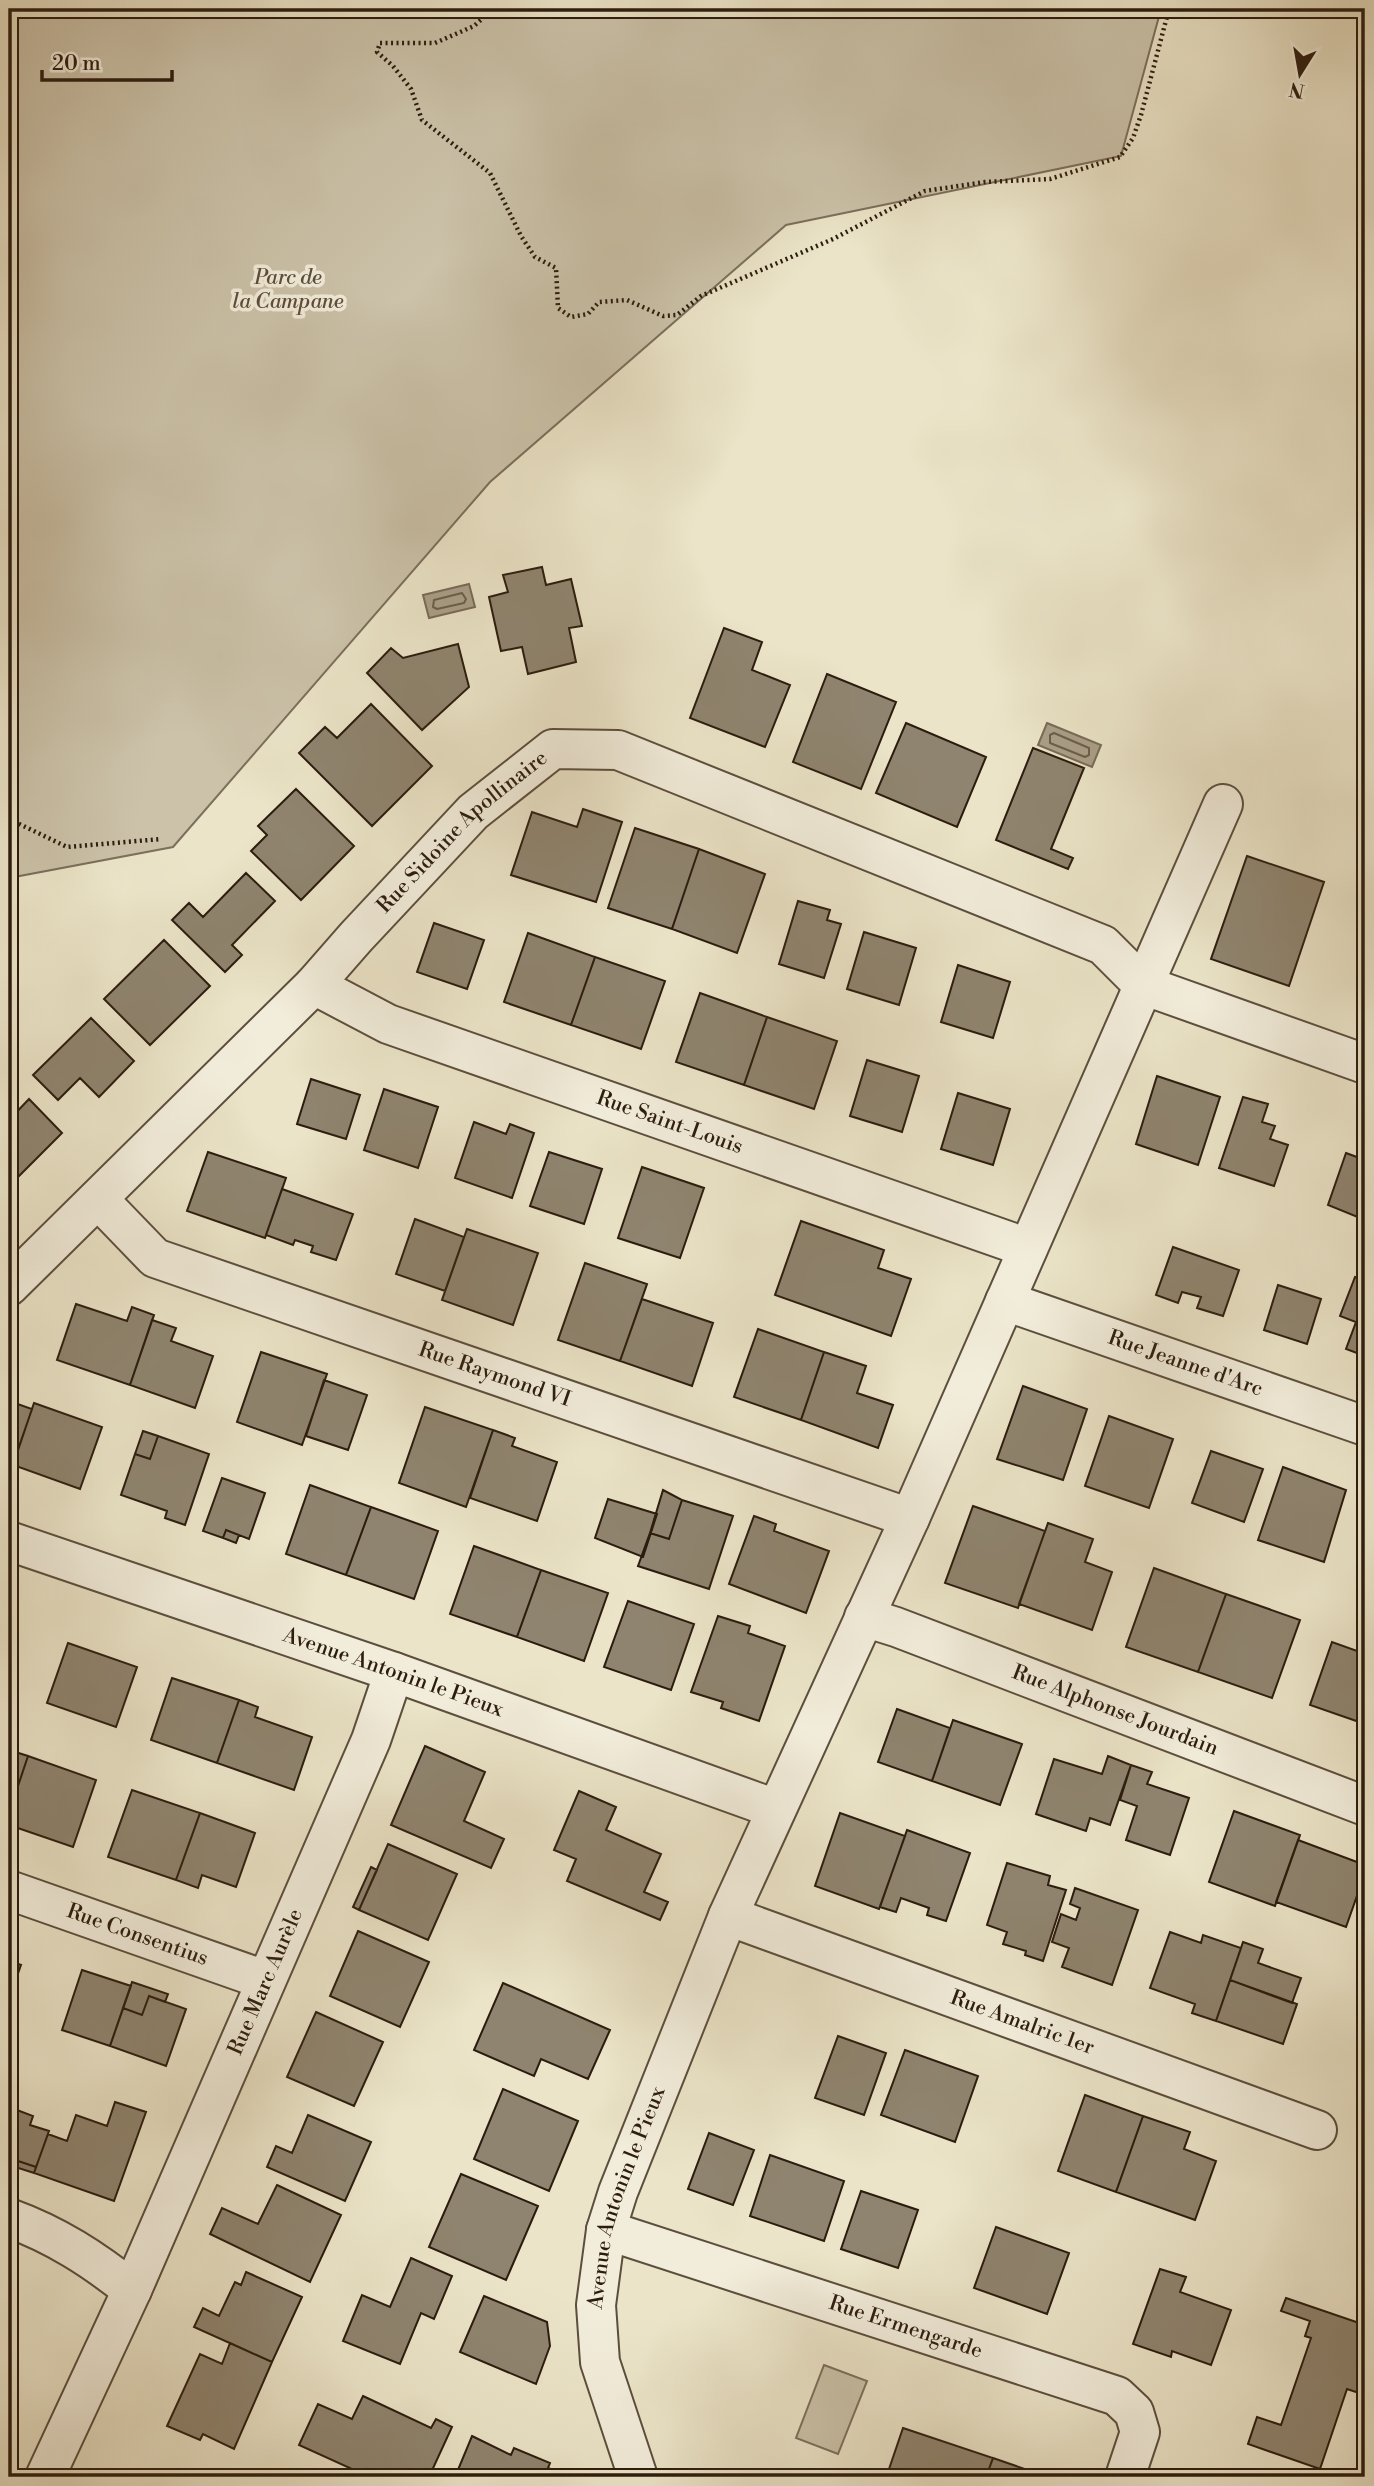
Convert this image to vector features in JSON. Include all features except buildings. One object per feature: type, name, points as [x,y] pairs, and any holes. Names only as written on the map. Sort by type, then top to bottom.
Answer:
[{"type":"street","name":"Rue Sidoine Apollinaire","points":[[9,1286],[314,985],[473,812],[553,749],[618,750],[643,760],[1103,945],[1143,985]]},
{"type":"street","name":"Avenue Antonin le Pieux","points":[[638,2477],[600,2362],[596,2305],[606,2230],[618,2192],[728,1916],[910,1518],[1223,804]]},
{"type":"street","name":"Rue Saint-Louis","points":[[314,985],[388,1024],[1028,1248]]},
{"type":"street","points":[[1143,985],[1365,1064]]},
{"type":"street","name":"Rue Raymond VI","points":[[98,1199],[155,1258],[910,1518]]},
{"type":"street","name":"Rue Jeanne d'Arc","points":[[1005,1301],[1365,1426]]},
{"type":"street","name":"Avenue Antonin le Pieux","points":[[9,1541],[394,1672],[776,1809]]},
{"type":"street","name":"Rue Alphonse Jourdain","points":[[864,1617],[1365,1807]]},
{"type":"street","name":"Rue Marc Aurèle","points":[[132,2290],[371,1740],[394,1672]]},
{"type":"street","name":"Rue Consentius","points":[[9,1890],[265,1980]]},
{"type":"street","name":"Rue Amalric 1er","points":[[728,1916],[1317,2130]]},
{"type":"street","points":[[9,2218],[35,2227],[90,2257],[132,2290],[45,2477]]},
{"type":"street","name":"Rue Ermengarde","points":[[606,2230],[1117,2396],[1134,2412],[1140,2432],[1125,2477]]},
{"type":"path","points":[[494,9],[474,26],[435,43],[380,43],[377,52],[393,66],[411,89],[422,120],[490,173],[521,236],[535,257],[556,268],[558,308],[572,317],[588,314],[599,302],[627,300],[663,316],[677,315],[701,296],[833,239],[925,191],[985,182],[1050,179],[1120,157],[1133,138],[1141,115],[1169,9]]},
{"type":"path","points":[[9,819],[66,847],[161,839]]},
{"type":"green space","name":"Parc de la Campane","points":[[9,9],[1161,9],[1121,156],[786,225],[490,482],[173,847],[9,878]]},
{"type":"green space","points":[[824,2365],[867,2381],[838,2454],[796,2438]]},
{"type":"water","points":[[469,584],[475,607],[429,618],[423,595]]},
{"type":"water","points":[[1047,723],[1101,745],[1092,767],[1038,745]]}]
